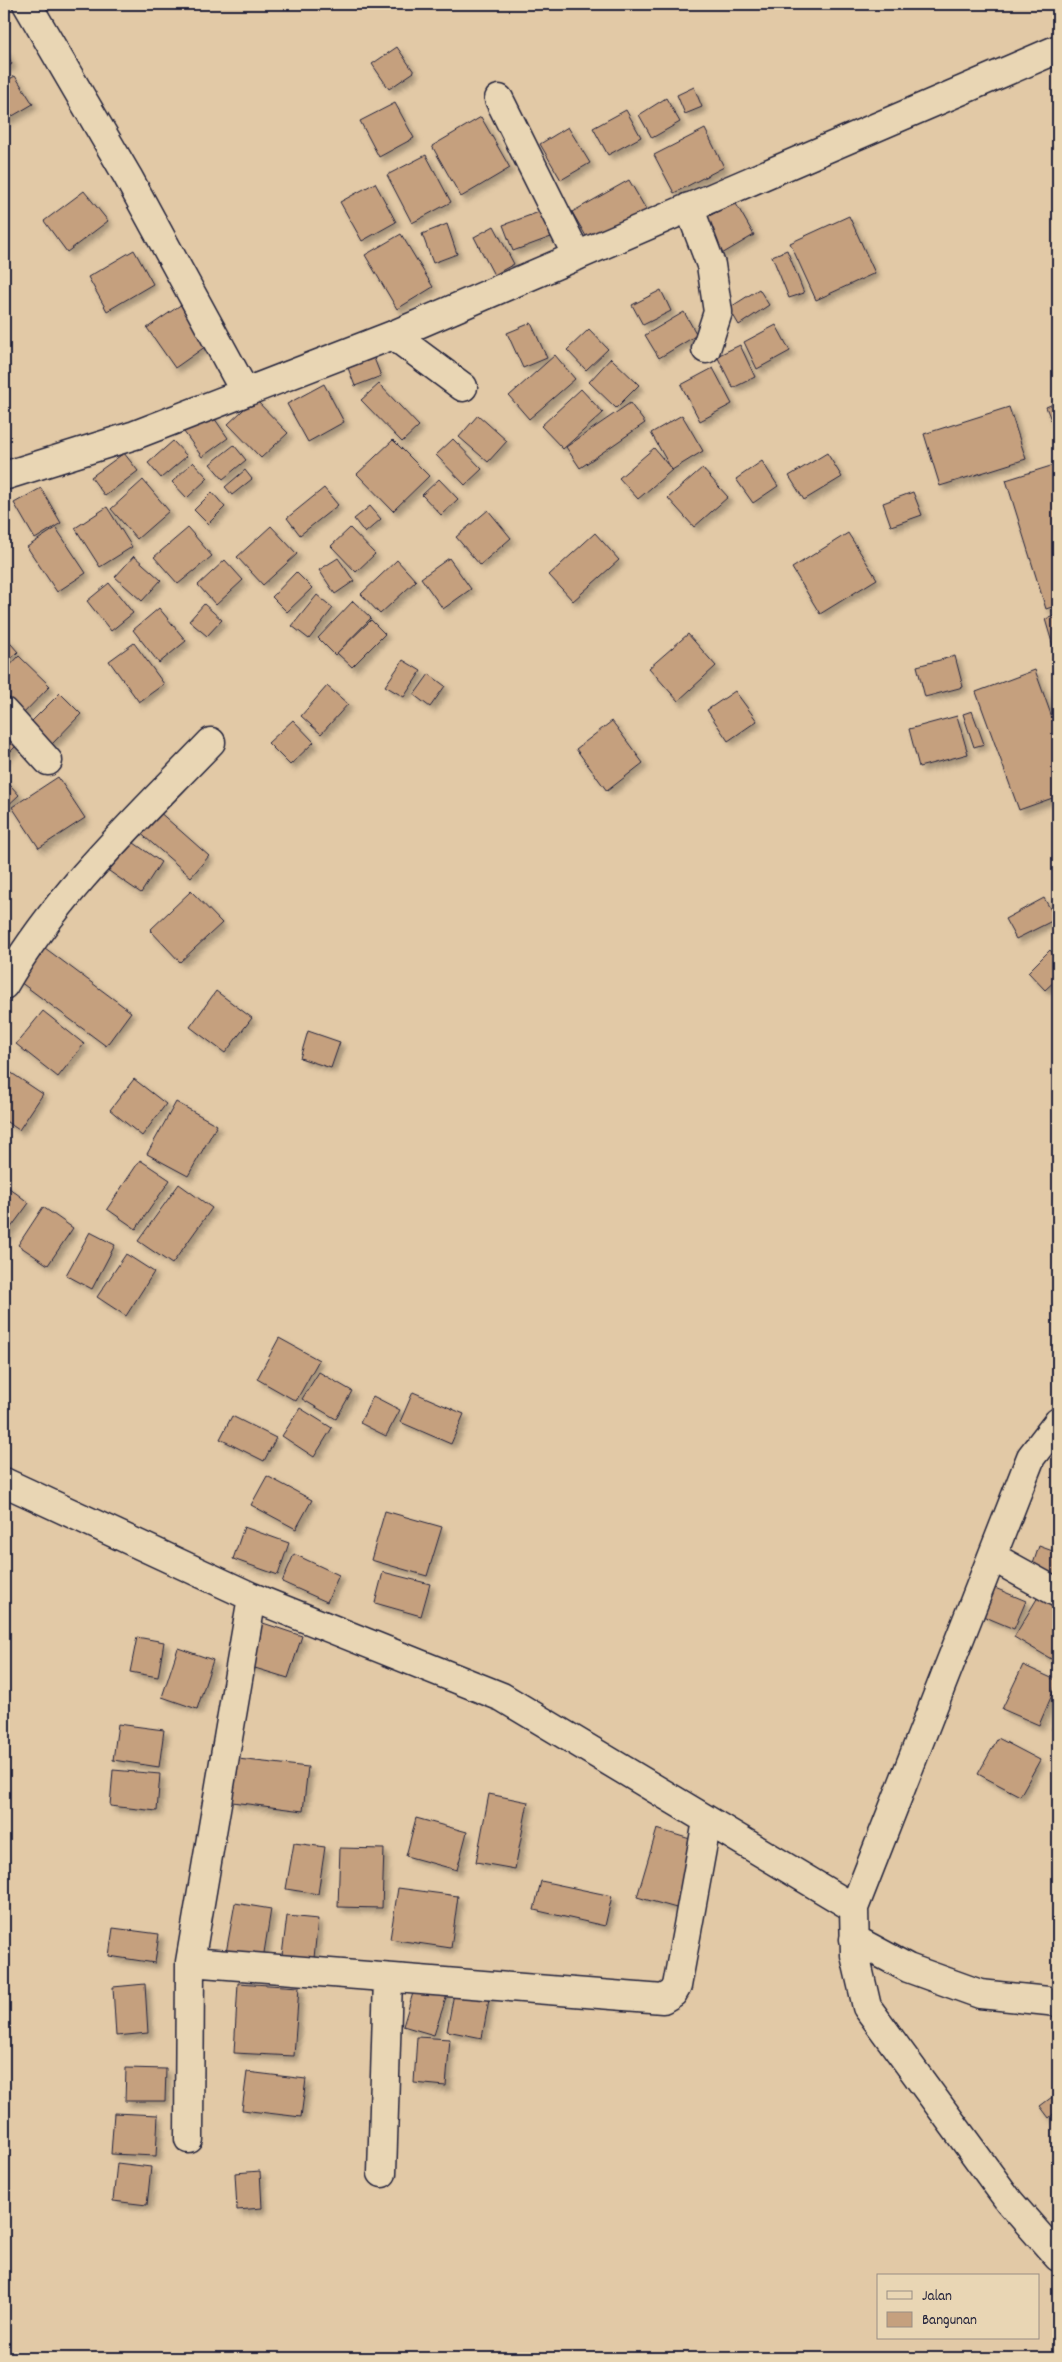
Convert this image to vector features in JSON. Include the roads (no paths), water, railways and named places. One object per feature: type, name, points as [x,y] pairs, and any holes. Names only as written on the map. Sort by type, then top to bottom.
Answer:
[{"type":"street","points":[[27,4],[128,178],[245,392]]},
{"type":"street","points":[[4,476],[135,435],[393,335],[1058,48]]},
{"type":"street","points":[[499,99],[577,256]]},
{"type":"street","points":[[689,207],[711,265],[718,312],[706,348]]},
{"type":"street","points":[[393,335],[463,387]]},
{"type":"street","points":[[4,712],[48,761]]},
{"type":"street","points":[[4,985],[19,959],[51,914],[86,872],[211,742]]},
{"type":"street","points":[[1054,1436],[1031,1457],[854,1908],[854,1939],[855,1955],[866,2007],[1009,2202],[1058,2257]]},
{"type":"street","points":[[4,1482],[252,1597],[502,1697],[854,1908]]},
{"type":"street","points":[[993,1557],[1058,1593]]},
{"type":"street","points":[[189,2139],[190,1962],[252,1597]]},
{"type":"street","points":[[190,1962],[663,1999],[677,1986],[707,1821]]},
{"type":"street","points":[[854,1939],[908,1968],[980,1994],[1058,2002]]},
{"type":"street","points":[[382,2172],[388,1978]]}]
